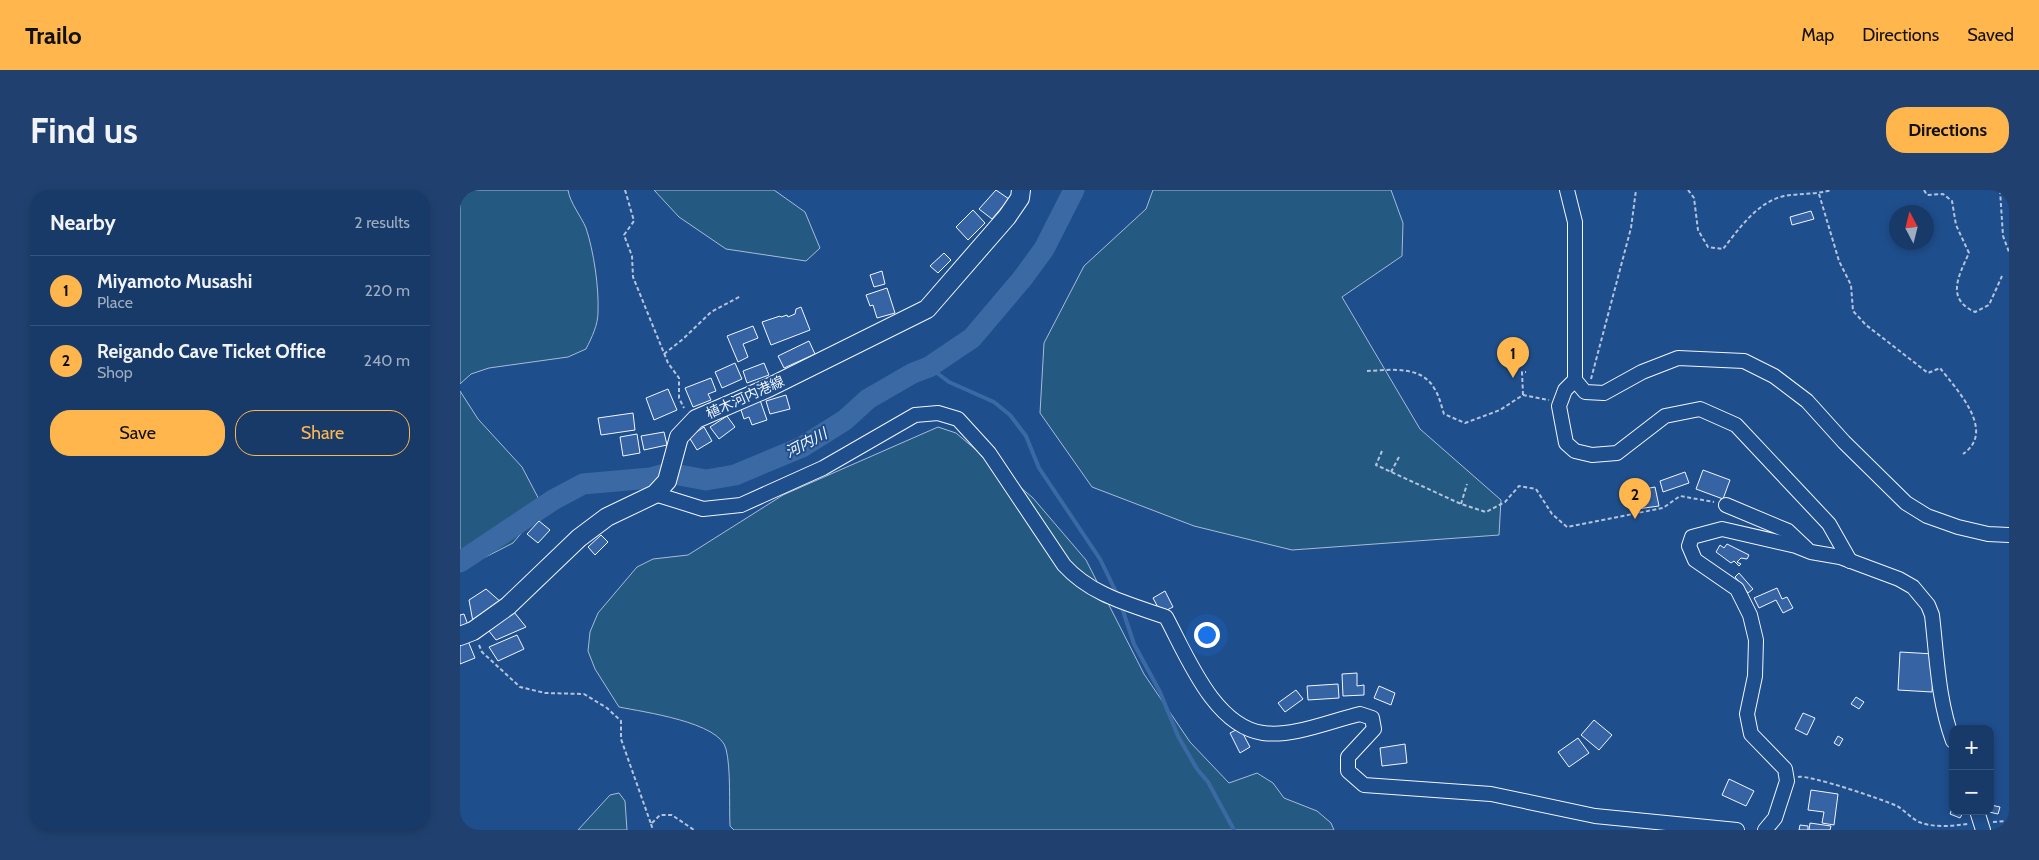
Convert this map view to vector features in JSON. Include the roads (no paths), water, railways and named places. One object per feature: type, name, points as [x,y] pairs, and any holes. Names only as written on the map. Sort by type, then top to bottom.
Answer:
[{"type":"main road","name":"植木河内港線","points":[[466,633],[508,606],[579,538],[608,517],[655,494],[667,481],[679,437],[696,419],[768,388],[927,309],[1007,217],[1020,198],[1021,190]]},
{"type":"street","points":[[1568,190],[1575,222],[1577,286],[1575,380],[1585,392],[1604,393],[1642,372],[1678,358],[1744,361],[1774,376],[1807,401],[1844,442],[1906,503],[1926,516],[1958,526],[1988,534],[2009,535]]},
{"type":"street","points":[[1575,380],[1565,390],[1559,406],[1566,443],[1575,451],[1592,456],[1617,454],[1665,416],[1700,409],[1736,425],[1829,524],[1850,560]]},
{"type":"street","points":[[655,494],[703,509],[741,505],[823,468],[915,415],[938,413],[958,419],[988,453],[1064,565],[1077,580],[1096,592],[1166,618],[1214,703],[1239,725],[1263,733],[1290,731],[1360,714],[1368,714],[1372,718],[1374,728],[1348,757],[1348,771],[1364,785],[1491,794],[1595,816],[1657,824],[1728,827],[1737,830]]},
{"type":"street","points":[[1726,505],[1788,532],[1811,552]]},
{"type":"street","points":[[1765,830],[1776,818],[1787,781],[1785,769],[1751,734],[1748,714],[1755,676],[1756,640],[1750,615],[1736,589],[1695,560],[1689,546],[1692,537],[1699,533],[1722,529],[1796,546],[1811,552],[1850,560],[1899,578],[1914,587],[1928,605],[1933,624],[1938,687],[1944,718],[1949,731]]},
{"type":"waterway","name":"河内川","points":[[460,562],[553,500],[583,484],[650,478],[668,473],[706,480],[735,475],[802,447],[845,420],[868,399],[913,373],[929,367],[972,338],[1022,279],[1044,249],[1074,190]]},
{"type":"waterway","points":[[929,367],[949,382],[994,402],[1010,415],[1026,436],[1039,468],[1100,559],[1118,596]]},
{"type":"waterway","points":[[1121,605],[1134,644],[1160,692],[1178,736],[1197,769],[1208,782],[1234,830]]},
{"type":"place","name":"Miyamoto Musashi","points":[[1513,378]]},
{"type":"place","name":"Reigando Cave Ticket Office","points":[[1635,519]]}]
